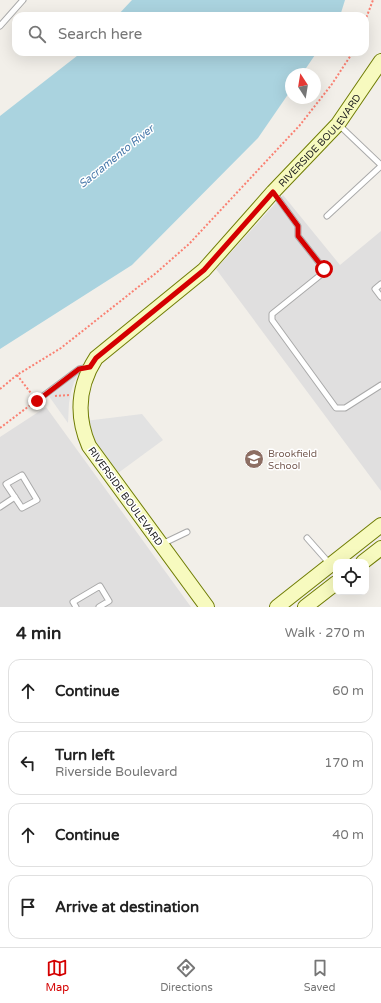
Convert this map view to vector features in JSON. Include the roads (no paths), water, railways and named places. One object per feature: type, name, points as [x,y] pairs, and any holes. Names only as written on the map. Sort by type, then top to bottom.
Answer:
[{"type":"street","name":"RIVERSIDE BOULEVARD","points":[[207,607],[89,446],[81,421],[80,407],[86,375],[96,358],[204,270],[273,192],[338,124],[381,61]]},
{"type":"street","points":[[278,607],[381,525]]},
{"type":"street","points":[[367,559],[381,548]]},
{"type":"street","points":[[306,607],[333,585]]},
{"type":"lane","points":[[12,12],[23,0]]},
{"type":"lane","points":[[0,26],[12,12]]},
{"type":"lane","points":[[327,216],[381,165],[338,124]]},
{"type":"lane","points":[[273,192],[298,226],[298,236],[324,269],[323,274],[272,314],[272,320],[336,408],[344,408],[381,385]]},
{"type":"lane","points":[[381,284],[375,290],[381,297]]},
{"type":"lane","points":[[43,396],[79,369],[90,367]]},
{"type":"lane","points":[[22,475],[37,500],[22,508],[15,497],[6,484],[22,475]]},
{"type":"lane","points":[[0,507],[15,497]]},
{"type":"lane","points":[[161,544],[187,532]]},
{"type":"lane","points":[[307,538],[331,564]]},
{"type":"lane","points":[[76,607],[72,602],[100,586],[109,601],[99,607]]},
{"type":"water","points":[[132,0],[345,0],[341,12],[121,12]]},
{"type":"water","name":"Sacramento River","points":[[77,56],[314,56],[306,68],[285,68],[285,99],[258,138],[132,265],[0,349],[0,116]]},
{"type":"place","name":"Brookfield School","points":[[254,459]]}]
